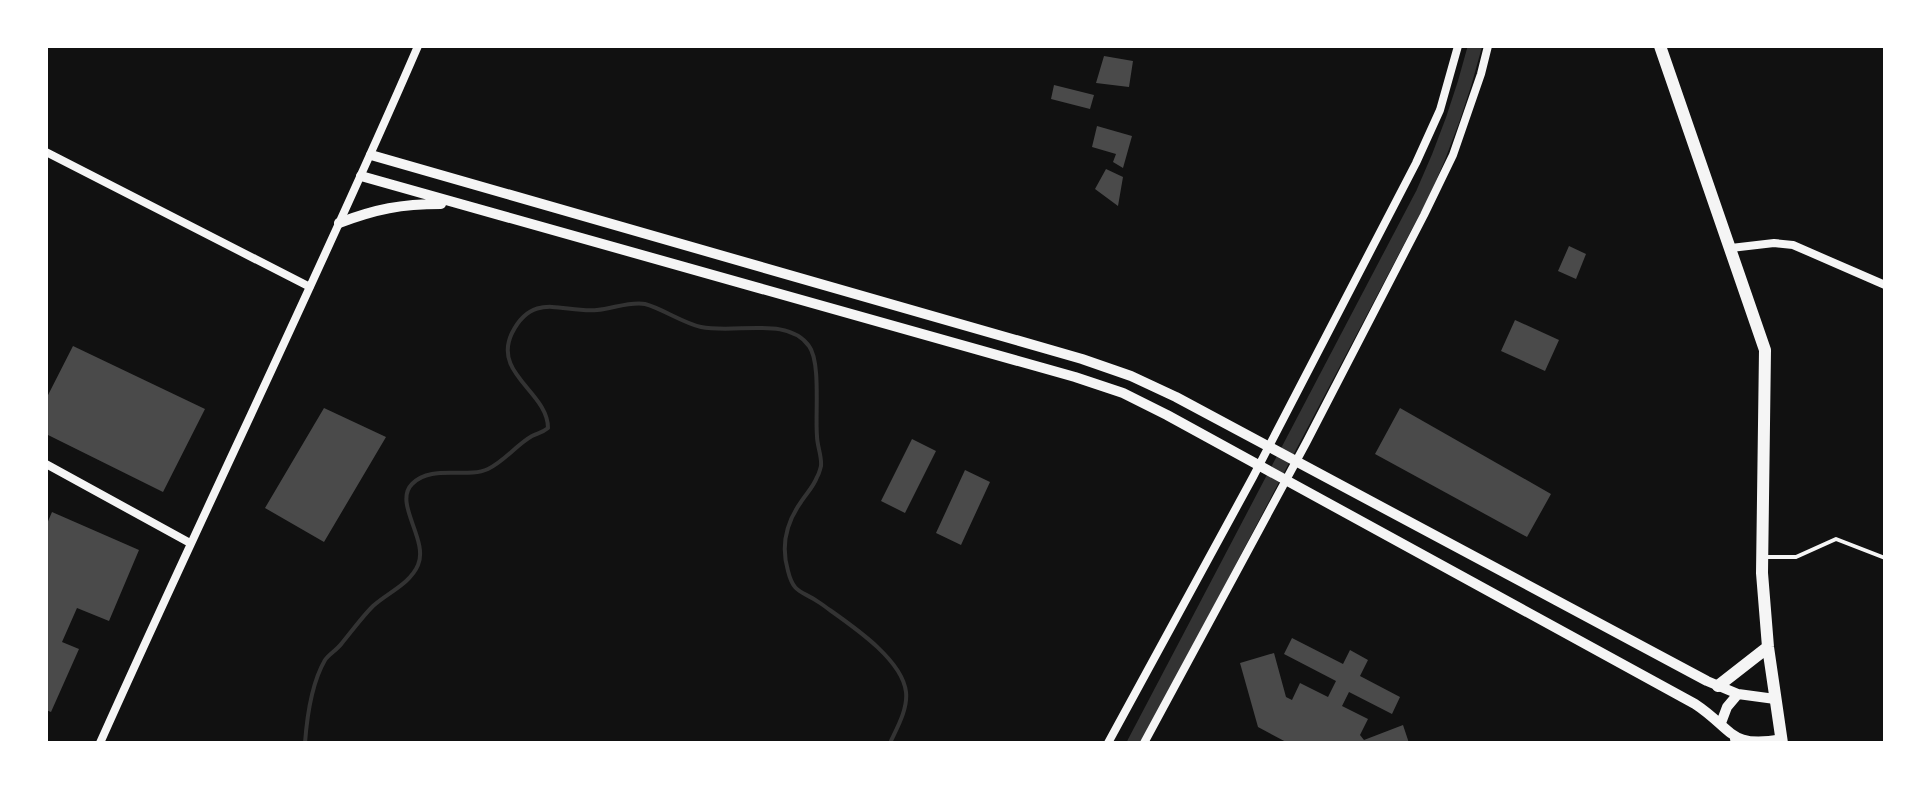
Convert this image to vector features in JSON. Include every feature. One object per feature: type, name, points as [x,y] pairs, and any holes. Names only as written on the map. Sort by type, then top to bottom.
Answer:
[{"type":"highway","points":[[1660,46],[1765,350],[1762,556],[1768,647],[1782,741]]},
{"type":"highway","points":[[1718,686],[1768,647]]},
{"type":"street","points":[[100,743],[371,155],[418,46]]},
{"type":"street","points":[[1108,743],[1253,477],[1416,163],[1440,110],[1458,46]]},
{"type":"street","points":[[1144,743],[1281,491],[1453,155],[1488,46]]},
{"type":"street","points":[[46,152],[310,287]]},
{"type":"street","points":[[371,155],[1082,359],[1131,376],[1176,397],[1718,686],[1738,694],[1775,699]]},
{"type":"street","points":[[361,176],[1123,393],[1695,704],[1721,723],[1738,741],[1782,741]]},
{"type":"street","points":[[339,223],[377,209],[406,204],[455,204]]},
{"type":"street","points":[[1731,248],[1774,243],[1793,245],[1885,285]]},
{"type":"street","points":[[46,464],[190,543]]},
{"type":"street","points":[[1721,723],[1727,707],[1738,694]]},
{"type":"lane","points":[[1762,556],[1796,557],[1836,539],[1885,558]]},
{"type":"building","points":[[1104,56],[1133,61],[1129,87],[1096,83]]},
{"type":"building","points":[[1054,85],[1094,95],[1090,109],[1051,99]]},
{"type":"building","points":[[1097,126],[1132,136],[1123,168],[1113,162],[1116,154],[1092,147]]},
{"type":"building","points":[[1106,169],[1123,177],[1118,206],[1095,189]]},
{"type":"building","points":[[1569,246],[1586,254],[1576,279],[1558,271]]},
{"type":"building","points":[[1515,320],[1559,340],[1545,371],[1501,351]]},
{"type":"building","points":[[73,346],[205,409],[163,492],[46,434],[46,399]]},
{"type":"building","points":[[324,408],[386,437],[324,542],[265,508]]},
{"type":"building","points":[[1400,408],[1551,494],[1527,537],[1375,454]]},
{"type":"building","points":[[912,439],[936,451],[905,513],[881,501]]},
{"type":"building","points":[[965,470],[990,482],[961,545],[936,533]]},
{"type":"building","points":[[52,512],[139,550],[109,621],[77,608],[62,642],[79,649],[51,712],[46,710],[46,526]]},
{"type":"building","points":[[1292,638],[1343,664],[1350,650],[1368,660],[1360,676],[1400,697],[1392,714],[1349,692],[1342,706],[1368,719],[1360,735],[1364,740],[1403,725],[1409,743],[1288,743],[1258,727],[1240,663],[1274,653],[1286,697],[1292,700],[1300,683],[1328,697],[1336,681],[1284,654]]},
{"type":"waterway","points":[[1134,743],[1423,193],[1452,121],[1475,46]]},
{"type":"waterway","points":[[305,743],[313,690],[325,660],[373,606],[404,583],[418,565],[419,544],[406,501],[412,484],[420,478],[439,473],[470,473],[488,469],[526,440],[548,428],[540,404],[509,360],[508,347],[520,320],[539,308],[597,310],[639,303],[701,327],[788,331],[809,346],[815,364],[821,466],[814,484],[788,527],[786,562],[796,588],[858,630],[895,666],[906,692],[901,718],[890,743]]}]
